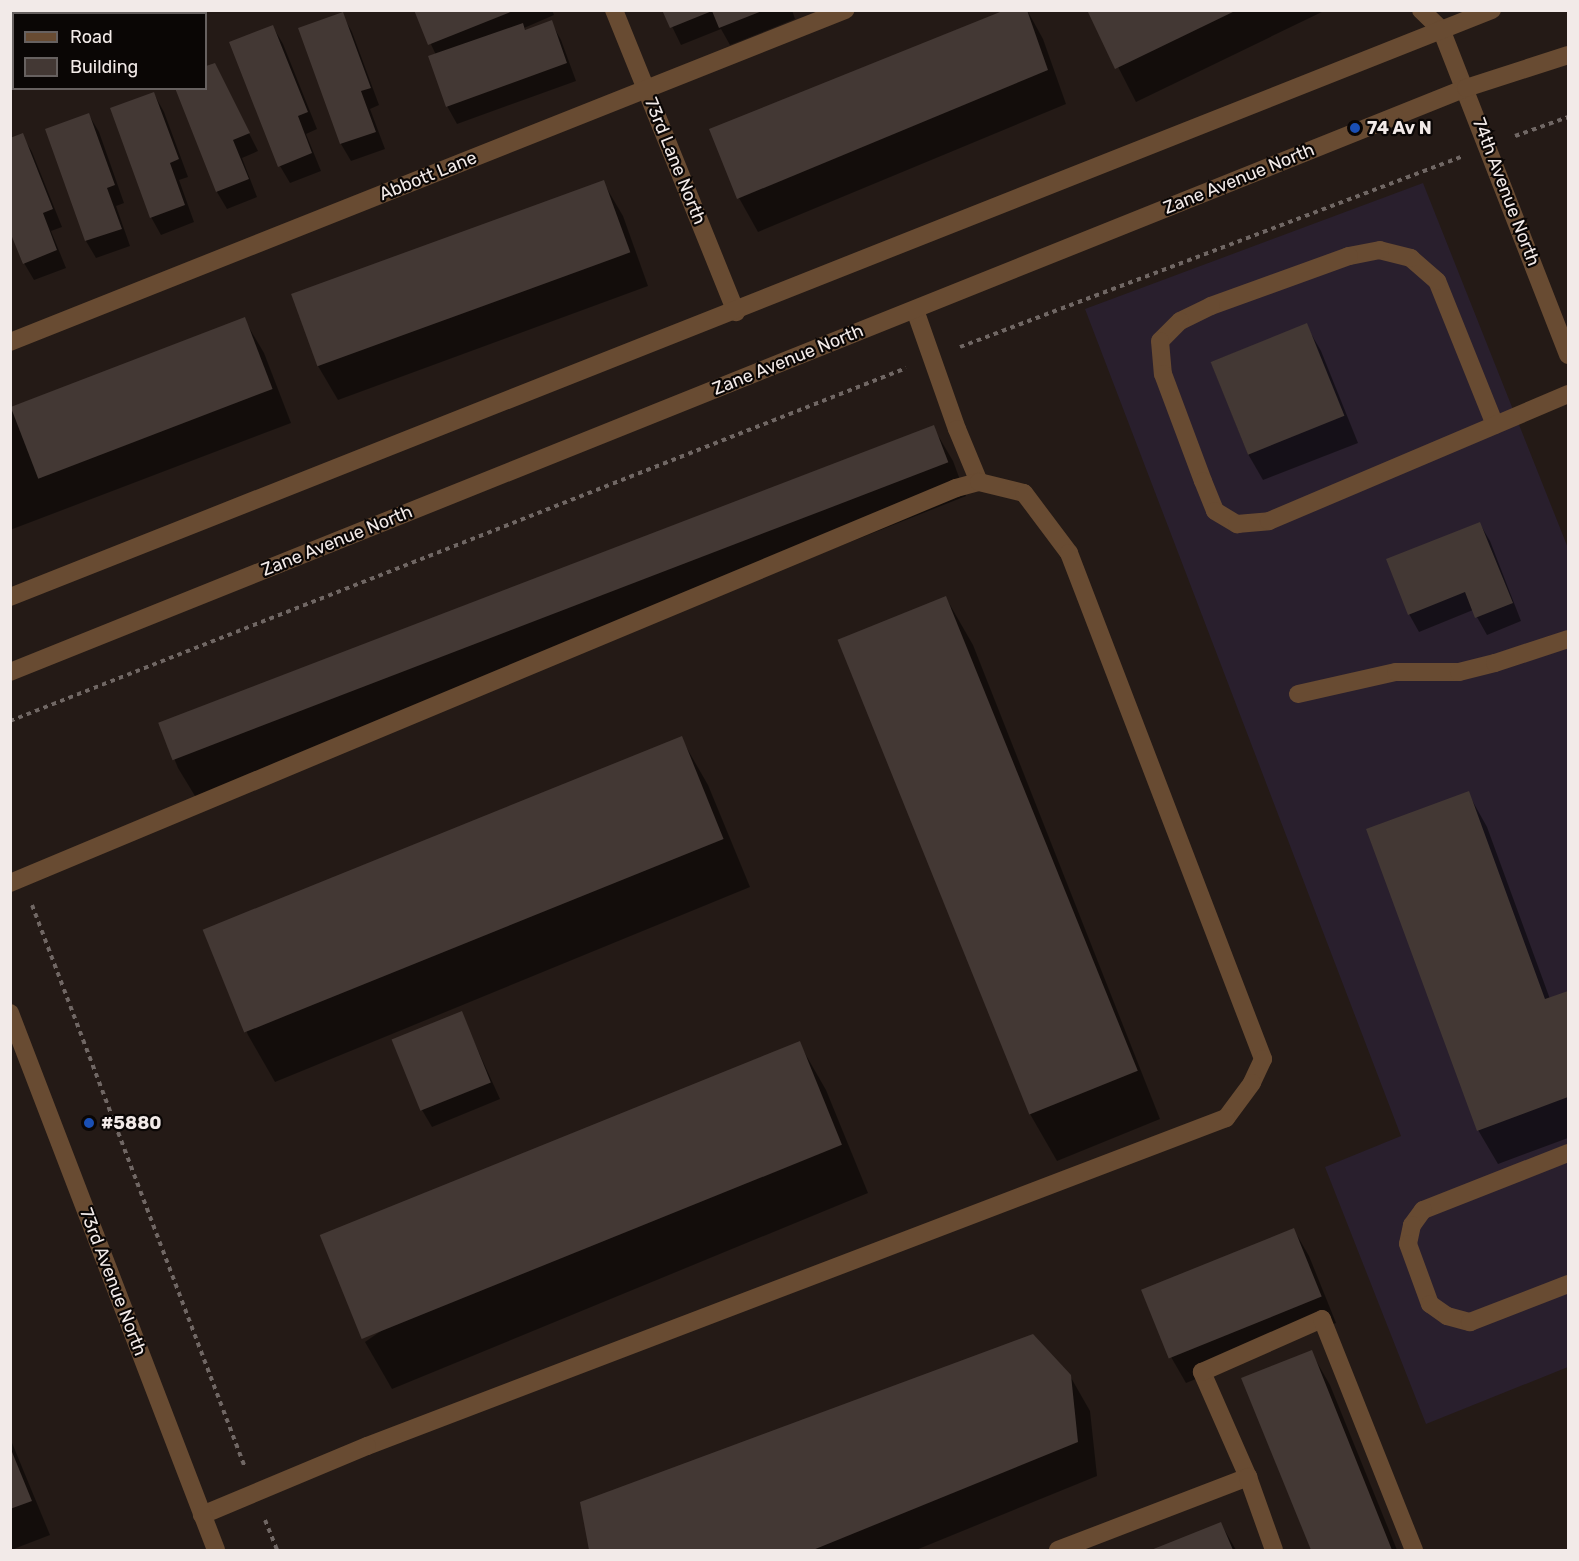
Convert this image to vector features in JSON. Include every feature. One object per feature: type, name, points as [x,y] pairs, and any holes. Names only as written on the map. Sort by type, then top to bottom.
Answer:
[{"type":"street","name":"73rd Lane North","points":[[614,10],[735,312]]},
{"type":"street","name":"Abbott Lane","points":[[10,342],[845,10]]},
{"type":"street","points":[[1421,10],[1441,29]]},
{"type":"street","points":[[1441,29],[1446,10]]},
{"type":"street","points":[[10,597],[735,312],[1492,10]]},
{"type":"street","name":"74th Avenue North","points":[[1441,29],[1569,355]]},
{"type":"street","name":"Zane Avenue North","points":[[10,672],[1466,88],[1569,55]]},
{"type":"street","points":[[1495,425],[1437,280],[1411,258],[1380,250],[1349,256],[1211,306],[1180,321],[1160,340],[1163,374],[1215,511],[1237,524],[1269,521],[1569,394]]},
{"type":"street","points":[[915,310],[957,429],[979,482]]},
{"type":"street","points":[[16,880],[956,488],[979,482],[1024,493],[1069,553],[1263,1059],[1252,1083],[1226,1118],[377,1442],[202,1515]]},
{"type":"street","points":[[1298,694],[1396,672],[1459,672],[1569,639]]},
{"type":"street","name":"73rd Avenue North","points":[[10,1013],[216,1551]]},
{"type":"street","points":[[1569,1153],[1423,1210],[1412,1225],[1408,1244],[1430,1304],[1447,1316],[1470,1322],[1569,1284]]},
{"type":"street","points":[[1274,1551],[1248,1477],[1202,1372],[1322,1319],[1414,1551]]},
{"type":"street","points":[[1058,1551],[1248,1477]]},
{"type":"path","points":[[10,721],[932,358],[1569,117]]},
{"type":"path","points":[[16,880],[277,1551]]},
{"type":"shaded area","points":[[1423,183],[1568,548],[1568,1367],[1426,1424],[1325,1167],[1401,1136],[1085,309]]},
{"type":"building","points":[[414,10],[513,10],[513,11],[428,45]]},
{"type":"building","points":[[662,10],[762,11],[719,28],[712,11],[670,28]]},
{"type":"building","points":[[1005,10],[1027,10],[1048,70],[737,199],[709,129]]},
{"type":"building","points":[[1087,10],[1237,10],[1115,69]]},
{"type":"building","points":[[343,12],[371,88],[361,91],[376,132],[340,144],[298,28]]},
{"type":"building","points":[[552,20],[567,63],[446,107],[428,56],[523,23],[525,30]]},
{"type":"building","points":[[273,25],[308,112],[298,116],[312,153],[278,167],[229,42]]},
{"type":"building","points":[[215,63],[250,133],[233,140],[249,179],[216,192],[176,90],[207,90],[207,66]]},
{"type":"building","points":[[154,92],[179,159],[170,163],[185,205],[150,218],[110,108]]},
{"type":"building","points":[[89,113],[115,185],[107,188],[122,229],[85,241],[45,129]]},
{"type":"building","points":[[23,133],[53,209],[43,213],[57,250],[23,264],[10,232],[10,138]]},
{"type":"building","points":[[604,180],[630,252],[317,366],[291,294]]},
{"type":"building","points":[[245,317],[273,389],[38,479],[11,407]]},
{"type":"building","points":[[1307,323],[1344,416],[1248,455],[1211,362]]},
{"type":"building","points":[[934,425],[948,462],[173,760],[158,723]]},
{"type":"building","points":[[1480,522],[1513,603],[1475,618],[1465,592],[1408,615],[1386,559]]},
{"type":"building","points":[[946,596],[1138,1071],[1029,1115],[838,640]]},
{"type":"building","points":[[682,736],[724,839],[244,1033],[203,930]]},
{"type":"building","points":[[1469,791],[1545,999],[1568,991],[1568,1097],[1477,1131],[1366,829]]},
{"type":"building","points":[[462,1011],[491,1082],[420,1111],[392,1039]]},
{"type":"building","points":[[800,1041],[842,1145],[362,1339],[320,1235]]},
{"type":"building","points":[[1294,1228],[1322,1297],[1169,1358],[1141,1290]]},
{"type":"building","points":[[1033,1334],[1071,1375],[1078,1442],[813,1550],[589,1550],[580,1502]]},
{"type":"building","points":[[1312,1350],[1392,1550],[1311,1550],[1241,1378]]},
{"type":"building","points":[[10,1447],[32,1501],[10,1509]]},
{"type":"building","points":[[1221,1522],[1233,1550],[1151,1550]]},
{"type":"place","name":"74 Av N","points":[[1355,128]]},
{"type":"place","name":"#5880","points":[[89,1123]]}]
